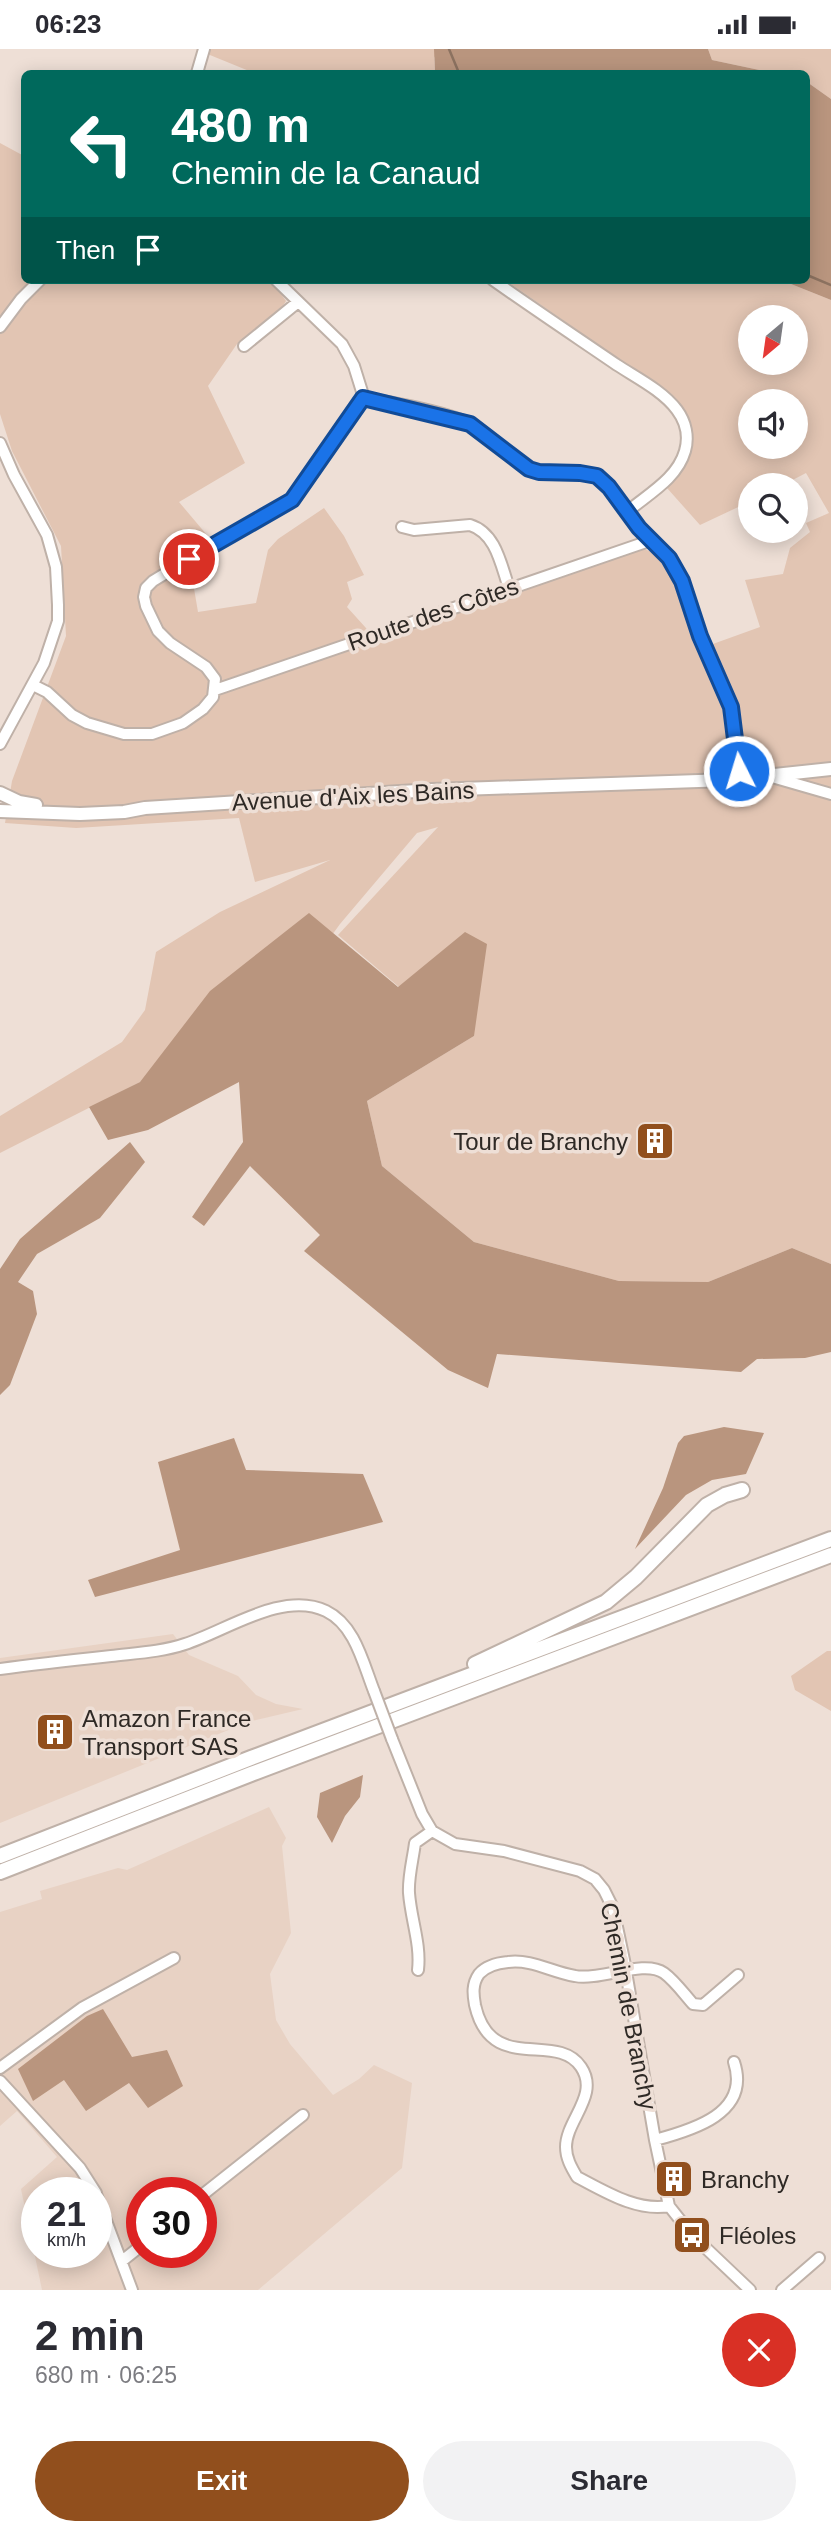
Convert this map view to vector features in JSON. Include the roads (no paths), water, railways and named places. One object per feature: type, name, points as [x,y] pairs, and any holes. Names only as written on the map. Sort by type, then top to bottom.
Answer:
[{"type":"highway","points":[[368,1714],[606,1602],[636,1577],[707,1505],[725,1495],[742,1490]]},
{"type":"highway","points":[[0,1856],[831,1539]]},
{"type":"highway","points":[[0,1872],[831,1555]]},
{"type":"highway","points":[[618,1635],[831,1565]]},
{"type":"main road","name":"Avenue d'Aix les Bains","points":[[562,785],[775,769],[831,761]]},
{"type":"main road","name":"Avenue d'Aix les Bains","points":[[0,811],[80,814],[124,812],[145,808],[432,790],[772,777],[831,769]]},
{"type":"main road","name":"Avenue d'Aix les Bains","points":[[0,793],[19,801],[47,807],[123,805],[145,808]]},
{"type":"street","points":[[198,70],[202,50]]},
{"type":"street","points":[[0,327],[36,284]]},
{"type":"street","points":[[289,284],[299,302],[342,344],[354,366],[363,398]]},
{"type":"street","points":[[498,284],[639,380],[678,411],[687,434],[681,464],[670,477],[627,512]]},
{"type":"street","points":[[244,346],[299,302]]},
{"type":"street","points":[[363,398],[470,424],[525,467],[597,476],[609,487],[627,512],[669,558],[682,581],[700,636],[734,719],[739,771]]},
{"type":"street","points":[[33,685],[47,692],[72,715],[88,723],[137,736],[152,734],[195,716],[210,702],[215,690],[215,679],[210,671],[170,643],[158,631],[146,607],[146,588],[189,559],[292,500],[363,398]]},
{"type":"street","points":[[0,443],[47,535],[56,567],[58,621],[44,663],[1,746]]},
{"type":"street","points":[[402,527],[414,530],[470,525],[475,527],[486,535],[494,546],[509,588]]},
{"type":"street","name":"Route des Côtes","points":[[215,690],[652,540]]},
{"type":"street","points":[[772,777],[831,794]]},
{"type":"street","points":[[0,1669],[155,1651],[184,1645],[278,1607],[302,1604],[326,1611],[353,1637],[422,1814],[432,1831],[415,1843],[410,1875],[409,1892],[420,1956],[418,1971]]},
{"type":"street","name":"Chemin de Branchy","points":[[432,1831],[455,1844],[541,1860],[580,1871],[595,1879],[604,1890],[613,1908],[669,2206],[692,2235],[746,2286]]},
{"type":"street","points":[[0,2068],[82,2008],[174,1958]]},
{"type":"street","points":[[669,2206],[650,2208],[632,2203],[577,2177],[567,2155],[566,2145],[585,2098],[586,2076],[582,2068],[575,2060],[558,2051],[521,2049],[499,2041],[485,2029],[478,2015],[473,1994],[474,1984],[480,1973],[504,1962],[529,1962],[579,1977],[594,1978],[650,1968],[665,1974],[693,2004],[699,2006],[738,1975]]},
{"type":"street","points":[[655,2140],[676,2135],[721,2113],[729,2106],[737,2089],[738,2078],[734,2063]]},
{"type":"street","points":[[0,2081],[86,2177]]},
{"type":"street","points":[[217,2183],[303,2115]]},
{"type":"street","points":[[112,2235],[132,2290]]},
{"type":"street","points":[[122,2261],[126,2258]]},
{"type":"street","points":[[782,2290],[819,2258]]},
{"type":"street","points":[[732,2290],[746,2286]]},
{"type":"waterway","points":[[449,49],[458,70]]},
{"type":"waterway","points":[[810,276],[831,285]]},
{"type":"place","name":"Tour de Branchy","points":[[655,1141]]},
{"type":"place","name":"Amazon France Transport SAS","points":[[55,1732]]},
{"type":"place","name":"Branchy","points":[[674,2179]]},
{"type":"place","name":"Fléoles","points":[[692,2235]]}]
